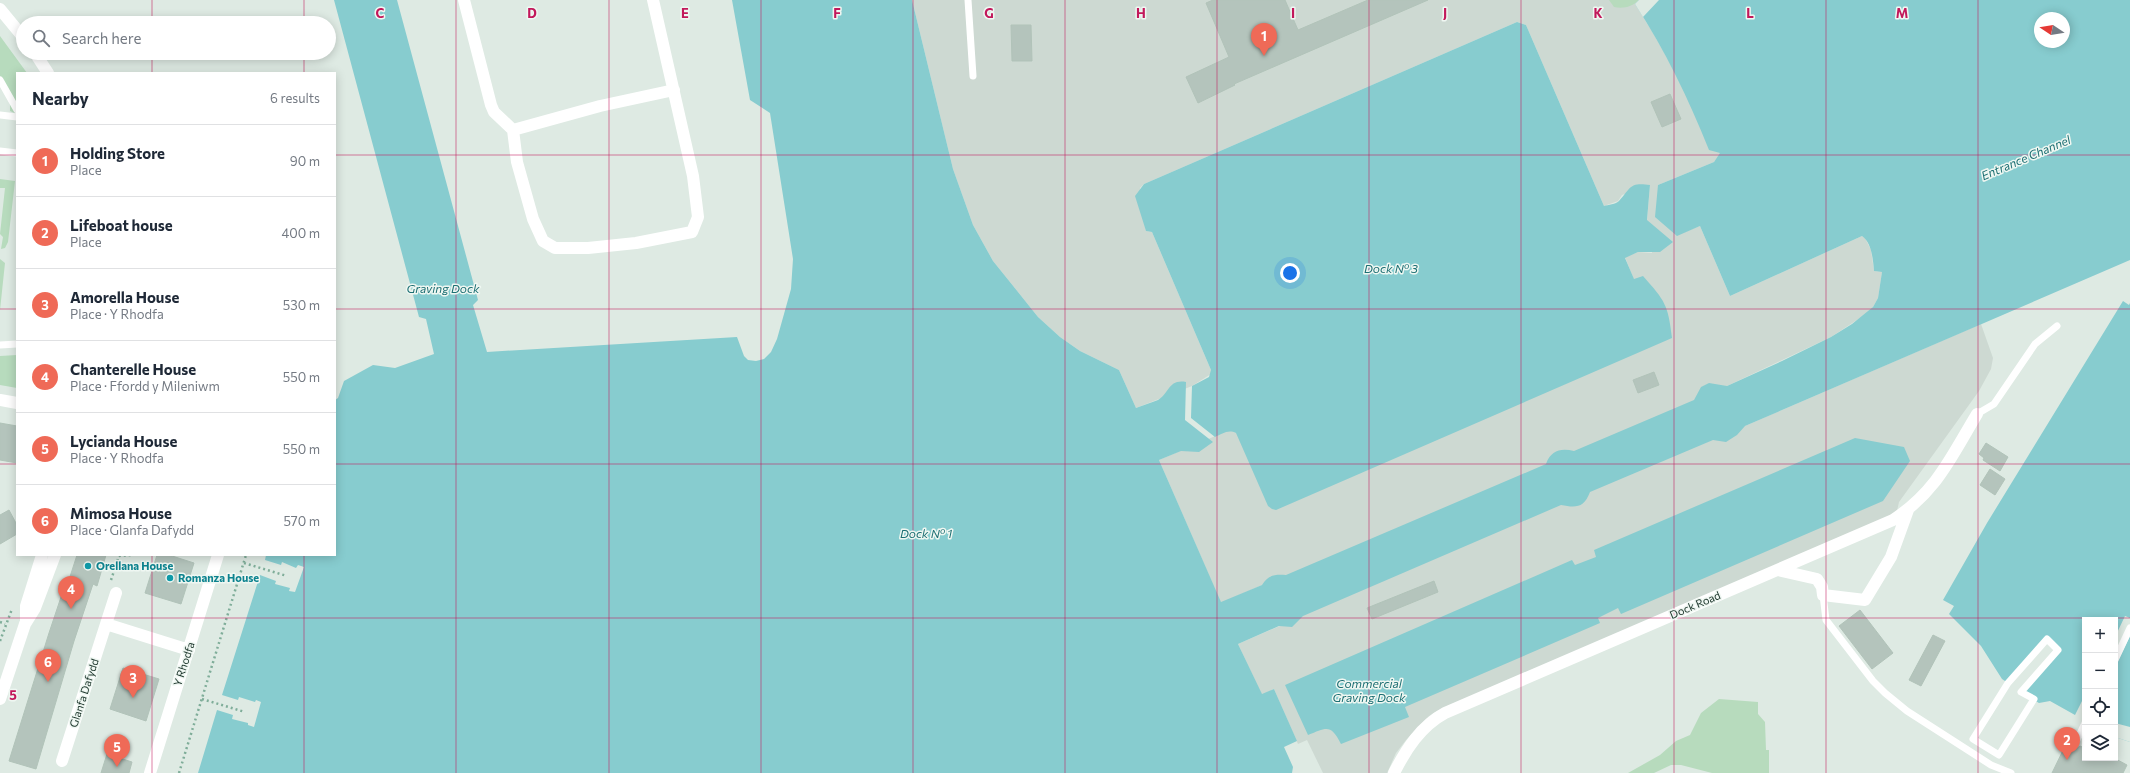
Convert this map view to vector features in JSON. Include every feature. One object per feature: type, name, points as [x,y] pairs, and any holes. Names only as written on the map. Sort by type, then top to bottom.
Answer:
[{"type":"street","points":[[464,0],[494,112],[512,130],[516,162],[534,219],[543,241],[555,248],[636,243],[692,232],[698,217],[694,183],[653,0]]},
{"type":"street","points":[[0,9],[16,28]]},
{"type":"street","points":[[40,60],[47,72]]},
{"type":"street","points":[[512,130],[600,106],[674,90]]},
{"type":"street","points":[[0,400],[16,403]]},
{"type":"street","name":"Dock Road","points":[[1394,773],[1416,738],[1435,719],[1893,520],[1918,502],[1940,476],[1978,414]]},
{"type":"street","points":[[1778,570],[1817,579],[1822,586],[1823,595],[1865,600],[1891,557],[1908,510]]},
{"type":"street","points":[[26,624],[26,606],[42,556]]},
{"type":"street","points":[[0,699],[26,624],[35,608],[55,556]]},
{"type":"street","name":"Y Rhodfa","points":[[150,773],[218,556]]},
{"type":"street","name":"Glanfa Dafydd","points":[[62,761],[116,592]]},
{"type":"street","points":[[106,624],[189,650]]},
{"type":"lane","points":[[968,0],[973,76]]},
{"type":"lane","points":[[0,80],[16,108]]},
{"type":"lane","points":[[0,115],[16,117]]},
{"type":"lane","points":[[0,151],[16,153]]},
{"type":"lane","points":[[1978,414],[1994,404],[2035,344],[2057,326]]},
{"type":"lane","points":[[0,345],[16,344]]},
{"type":"lane","points":[[1823,595],[1826,620],[1877,685],[1896,704],[1979,758],[1996,768],[2011,773]]},
{"type":"lane","points":[[2118,654],[2130,628]]},
{"type":"lane","points":[[2047,639],[2058,650],[2021,692],[2034,699],[1999,755],[1986,747],[1973,739],[2008,683],[2047,639]]},
{"type":"lane","points":[[2076,744],[2084,725]]},
{"type":"lane","points":[[1979,758],[1986,747]]},
{"type":"path","points":[[116,592],[110,584],[119,556]]},
{"type":"path","points":[[178,773],[246,556]]},
{"type":"path","points":[[244,563],[287,576]]},
{"type":"path","points":[[0,622],[5,624],[0,641]]},
{"type":"path","points":[[202,699],[245,712]]},
{"type":"shaded area","points":[[912,0],[1639,0],[1635,4],[1721,153],[1714,162],[1658,185],[1677,235],[1700,226],[1730,296],[1862,236],[1865,238],[1871,250],[1874,271],[1882,272],[1878,298],[1873,307],[1866,314],[1831,337],[1727,386],[1745,426],[1981,324],[1993,358],[1991,369],[1979,391],[1899,502],[1897,511],[1888,517],[1437,711],[1429,716],[1406,740],[1396,753],[1387,773],[1323,773],[1307,740],[1298,744],[1274,689],[1262,695],[1238,644],[1303,616],[1285,575],[1221,603],[1159,460],[1227,431],[1232,430],[1236,433],[1634,280],[1625,257],[1638,252],[1652,253],[1647,221],[1650,185],[1622,195],[1618,201],[1604,206],[1526,25],[1517,22],[1144,184],[1140,188],[1146,231],[1152,232],[1211,370],[1211,374],[1192,386],[1136,408],[1119,370],[1080,351],[1060,337],[1038,317],[993,261],[973,225],[953,169]]},
{"type":"green space","points":[[1609,0],[1639,0],[1630,6],[1621,8],[1614,7]]},
{"type":"green space","points":[[0,36],[16,60],[26,72],[16,72],[16,114],[10,111],[10,96],[0,86]]},
{"type":"green space","points":[[0,179],[15,181],[8,242],[5,248],[1,249],[3,237],[0,234],[5,188],[0,188]]},
{"type":"green space","points":[[0,259],[5,263],[0,310]]},
{"type":"green space","points":[[16,355],[16,388],[0,385],[0,356]]},
{"type":"green space","points":[[1719,699],[1758,702],[1758,714],[1765,722],[1766,750],[1769,750],[1769,773],[1712,773],[1681,765],[1671,765],[1654,773],[1628,773],[1660,755],[1676,741],[1690,735],[1701,713]]},
{"type":"water","name":"Dock Nº 1","points":[[334,0],[397,0],[478,300],[473,305],[487,352],[737,337],[744,356],[748,360],[756,361],[764,359],[771,352],[777,339],[791,289],[793,259],[770,113],[750,100],[732,0],[912,0],[953,169],[973,225],[993,261],[1038,317],[1060,337],[1080,351],[1119,370],[1136,408],[1158,400],[1172,385],[1180,382],[1186,382],[1185,420],[1213,442],[1199,452],[1181,451],[1159,460],[1221,602],[1262,585],[1269,577],[1286,575],[1546,464],[1548,459],[1557,451],[1574,451],[1694,400],[1701,387],[1709,383],[1727,386],[1831,337],[1852,324],[1873,307],[1878,298],[1882,272],[1874,271],[1870,247],[1862,236],[1730,296],[1700,226],[1677,236],[1655,217],[1658,185],[1714,162],[1720,153],[1709,150],[1676,76],[1657,40],[1635,4],[1639,0],[2130,0],[2130,260],[1745,426],[1737,435],[1726,442],[1713,440],[1590,492],[1585,501],[1579,506],[1561,505],[1303,616],[1292,627],[1279,626],[1238,644],[1262,694],[1274,689],[1297,741],[1284,747],[1293,767],[1292,773],[198,773],[217,710],[233,715],[232,719],[248,723],[248,725],[254,727],[261,702],[256,700],[255,702],[239,697],[238,700],[222,695],[260,575],[276,581],[275,584],[290,588],[289,591],[295,592],[304,567],[298,565],[296,568],[282,562],[281,565],[265,560],[266,556],[336,556],[336,399],[338,398],[344,381],[373,365],[395,368],[434,354],[426,319],[419,317]]},
{"type":"water","name":"Dock Nº 3","points":[[1517,22],[1526,25],[1604,206],[1618,202],[1634,185],[1650,185],[1647,220],[1673,242],[1660,252],[1638,252],[1625,258],[1634,279],[1643,276],[1661,298],[1669,317],[1672,338],[1276,510],[1272,509],[1268,506],[1236,433],[1228,432],[1215,437],[1191,418],[1192,386],[1209,377],[1211,370],[1152,232],[1146,231],[1135,196],[1144,184]]},
{"type":"water","points":[[2123,301],[2129,305],[2130,303],[2130,618],[2125,616],[2118,631],[2118,617],[2082,617],[2082,701],[2075,715],[2050,701],[2039,703],[2021,692],[2058,650],[2047,639],[2008,683],[2002,679],[1981,646],[1949,614],[1954,606],[1943,600],[1987,523]]},
{"type":"water","name":"Commercial Graving Dock","points":[[1855,438],[1904,447],[1910,461],[1883,501],[1621,614],[1618,608],[1598,618],[1600,623],[1405,707],[1409,717],[1341,744],[1334,733],[1328,729],[1320,730],[1308,735],[1285,685],[1572,560],[1575,565],[1596,557],[1594,550]]},
{"type":"water","points":[[2130,636],[2130,742],[2118,738],[2118,661]]},
{"type":"pier","points":[[1639,0],[1659,0],[1643,17],[1635,4]]},
{"type":"pier","points":[[2118,724],[2130,727],[2130,742],[2118,738]]},
{"type":"building","points":[[1213,0],[1285,0],[1298,30],[1368,0],[1428,0],[1234,84],[1235,85],[1198,103],[1186,77],[1229,57],[1206,3]]},
{"type":"building","points":[[1011,25],[1031,25],[1032,61],[1012,61]]},
{"type":"building","points":[[1670,94],[1681,119],[1662,127],[1651,102]]},
{"type":"building","points":[[1654,372],[1659,385],[1638,393],[1633,380]]},
{"type":"building","points":[[0,423],[16,426],[16,463],[0,460]]},
{"type":"building","points":[[1986,443],[2008,457],[2000,471],[1983,460],[1984,458],[1979,454]]},
{"type":"building","points":[[1990,469],[2005,479],[1995,495],[1980,485]]},
{"type":"building","points":[[9,510],[16,523],[16,535],[0,544],[0,515]]},
{"type":"building","points":[[77,556],[106,556],[97,586],[93,584],[74,641],[36,769],[9,761],[49,633],[65,585],[67,586]]},
{"type":"building","name":"Romanza House","points":[[157,556],[172,556],[194,563],[181,604],[145,593]]},
{"type":"building","points":[[1434,581],[1438,592],[1372,619],[1367,608]]},
{"type":"building","points":[[1860,610],[1893,653],[1872,669],[1839,626]]},
{"type":"building","points":[[1933,635],[1945,641],[1921,686],[1909,680]]},
{"type":"building","points":[[123,668],[159,679],[146,721],[110,709]]},
{"type":"building","points":[[2068,740],[2071,741],[2073,748],[2076,749],[2080,746],[2082,747],[2082,761],[2118,760],[2127,765],[2123,773],[2052,773]]},
{"type":"building","points":[[107,754],[132,762],[129,773],[101,773]]},
{"type":"place","name":"Holding Store","points":[[1264,56]]},
{"type":"place","name":"Orellana House","points":[[88,566]]},
{"type":"place","name":"Romanza House","points":[[170,578]]},
{"type":"place","name":"Chanterelle House","points":[[71,609]]},
{"type":"place","name":"Mimosa House","points":[[48,682]]},
{"type":"place","name":"Amorella House","points":[[133,698]]},
{"type":"place","name":"Lifeboat house","points":[[2067,760]]},
{"type":"place","name":"Lycianda House","points":[[117,767]]},
{"type":"water label","name":"Entrance Channel","points":[[2026,158]]},
{"type":"water label","name":"Graving Dock","points":[[443,289]]}]
